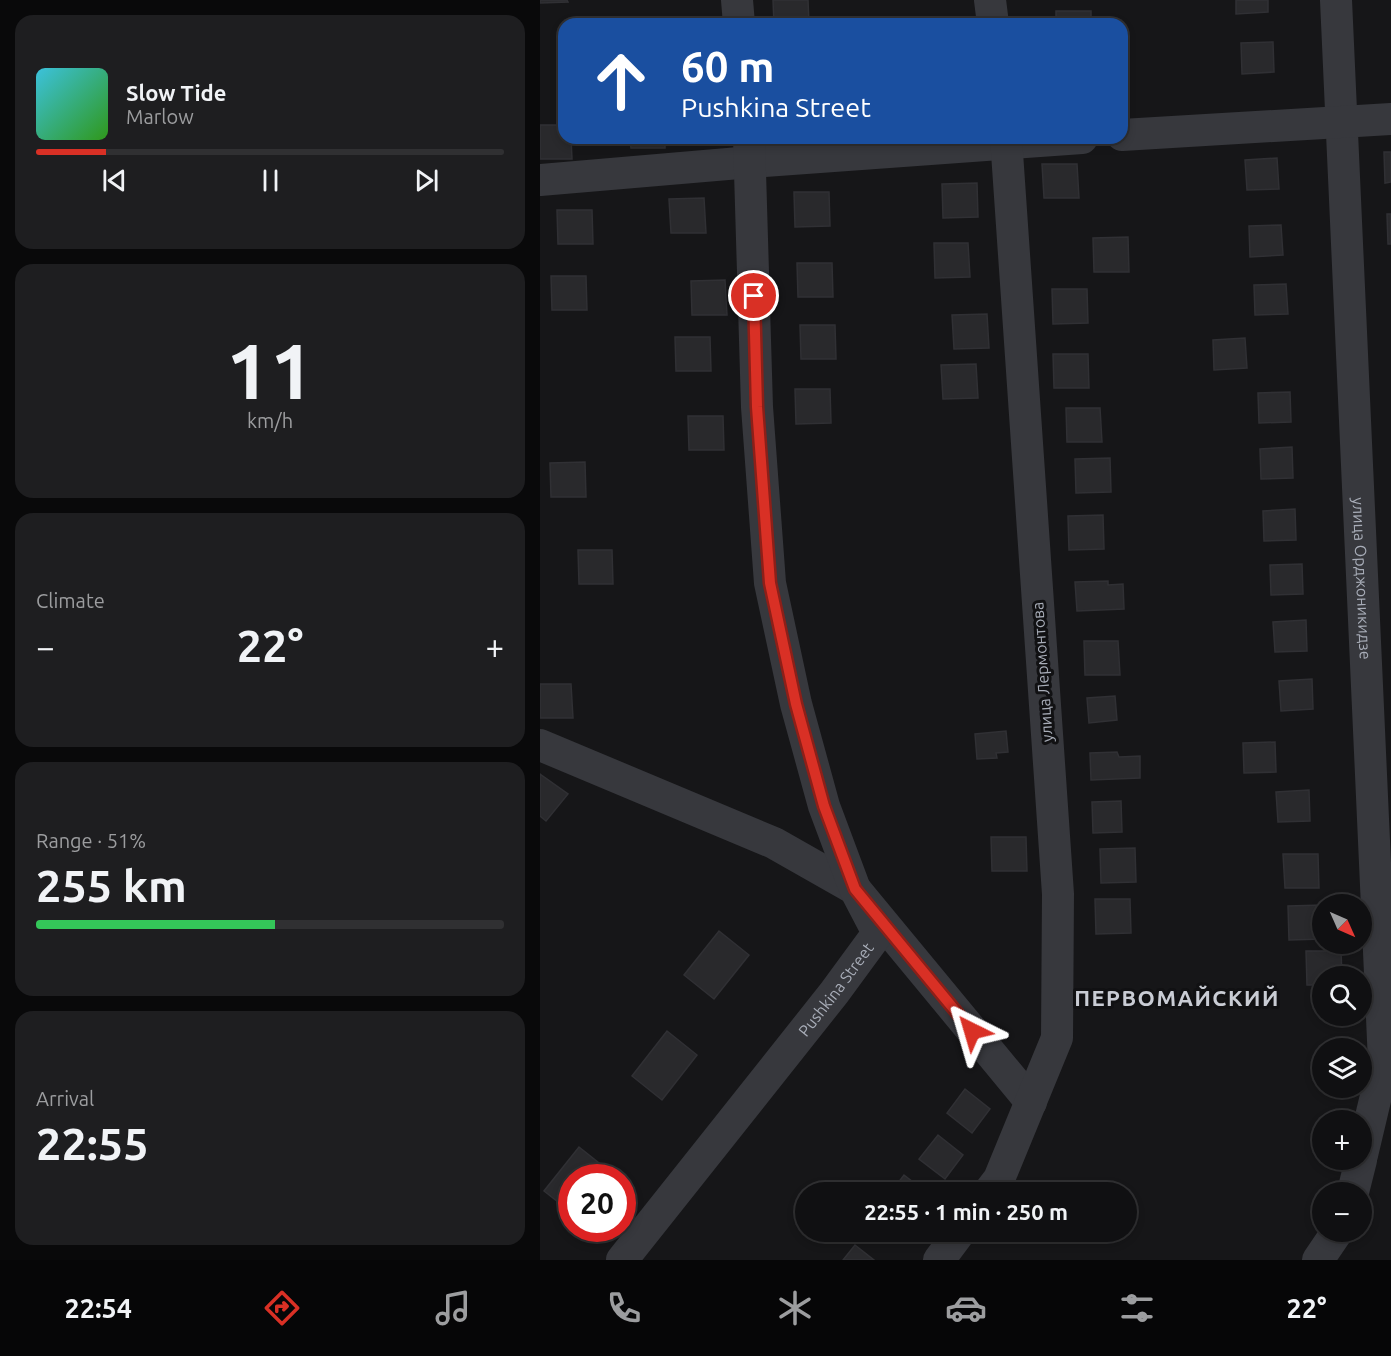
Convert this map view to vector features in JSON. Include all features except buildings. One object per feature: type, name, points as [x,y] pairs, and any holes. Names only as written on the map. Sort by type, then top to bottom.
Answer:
[{"type":"street","points":[[737,0],[738,18]]},
{"type":"street","points":[[990,0],[992,18]]},
{"type":"street","name":"улица Орджоникидзе","points":[[1336,0],[1384,1062],[1372,1113]]},
{"type":"street","points":[[1128,135],[1391,119]]},
{"type":"street","points":[[540,180],[750,150],[904,144]]},
{"type":"street","name":"улица Лермонтова","points":[[997,1182],[1057,1038],[1058,894],[1006,144]]},
{"type":"street","name":"Pushkina Street","points":[[622,1260],[834,993],[878,933],[855,889],[820,795],[796,704],[770,583],[757,407],[750,150]]},
{"type":"street","points":[[540,745],[774,843],[855,889],[1031,1102]]},
{"type":"street","points":[[939,1260],[952,1242]]},
{"type":"street","points":[[1318,1260],[1330,1242]]},
{"type":"district","name":"ПЕРВОМАЙСКИЙ","points":[[1177,997]]},
{"type":"route","points":[[754,296],[757,407],[770,583],[796,704],[824,806],[855,889],[972,1031]]}]
